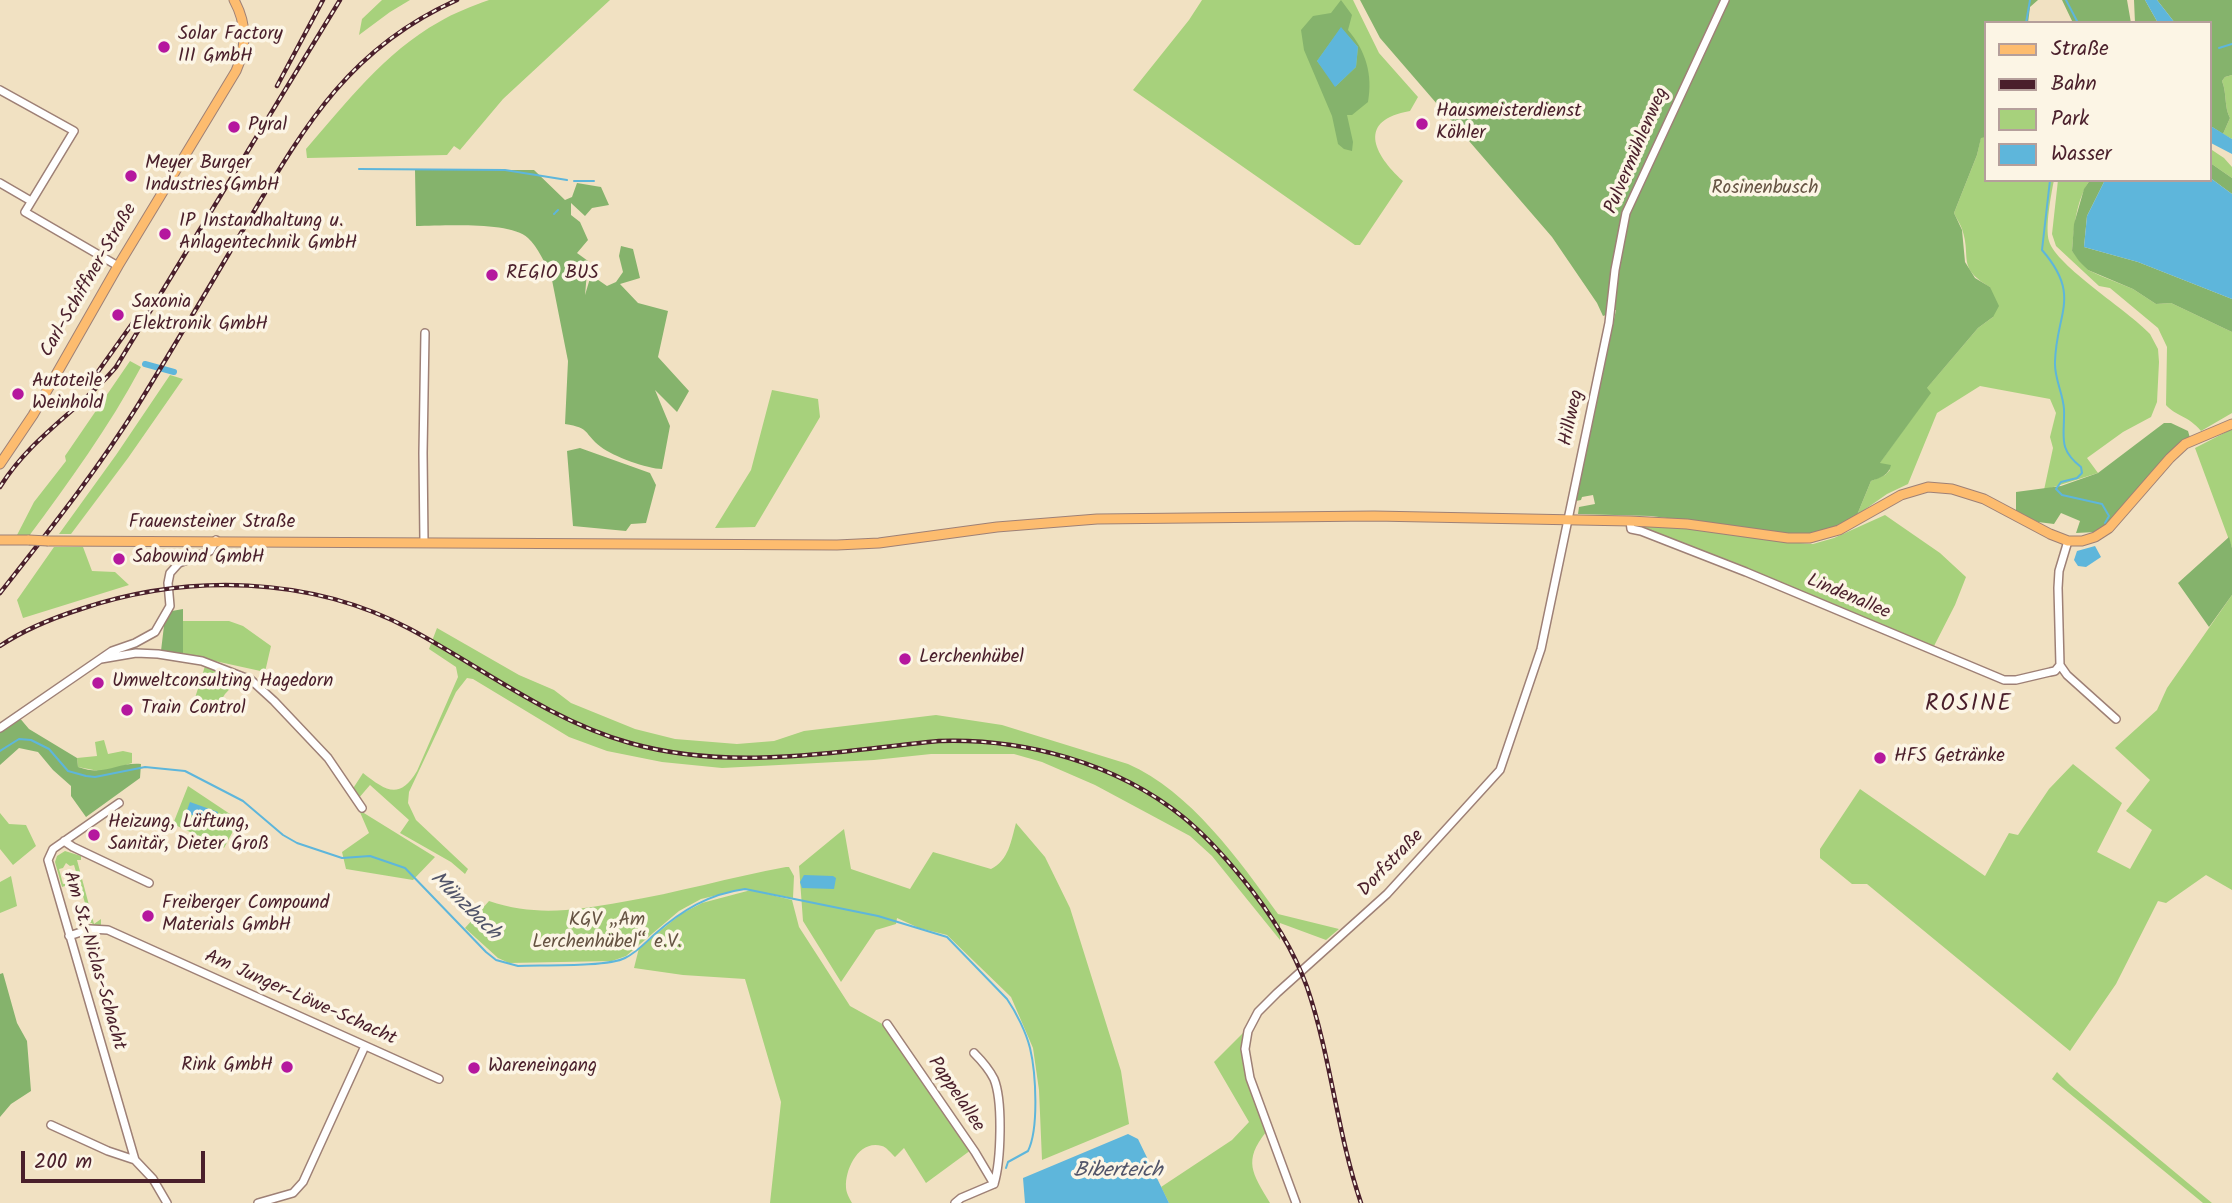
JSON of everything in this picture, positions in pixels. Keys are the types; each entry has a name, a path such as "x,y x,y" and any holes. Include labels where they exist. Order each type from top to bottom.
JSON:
{"main road":[{"name":"Carl-Schiffner-Straße","path":"0,464 33,415 118,266 236,71 244,48 244,35 242,18 234,0"},
{"path":"2068,541 2088,539 2109,528 2185,444 2232,424"},
{"name":"Frauensteiner Straße","path":"0,540 837,545 879,543 998,527 1097,519 1374,516 1630,521 1687,524 1788,538 1810,538 1839,530 1900,495 1928,487 1952,489 1984,499 2068,541"}],"street":[{"name":"Pulvermühlenweg","path":"1609,323 1626,212 1725,0"},
{"path":"0,90 74,131 25,212 118,266"},
{"path":"0,183 31,201"},
{"name":"Hillweg","path":"1568,519 1609,323"},
{"path":"425,333 425,542"},
{"name":"Dorfstraße","path":"1296,1203 1250,1078 1245,1049 1248,1031 1258,1012 1387,894 1500,770 1541,649 1568,519"},
{"name":"Lindenallee","path":"1630,521 1631,529 1746,572 2001,679 2016,680 2055,671 2060,665"},
{"path":"0,728 112,651 155,632 170,606 170,573 179,563 210,551 216,540"},
{"path":"2068,541 2059,571 2060,665 2067,675 2116,719"},
{"path":"101,659 136,653 158,654 216,665 251,680 328,758 362,808"},
{"name":"Am St.-Niclas-Schacht","path":"120,803 52,849 48,860 135,1160 153,1179 167,1203"},
{"path":"64,841 149,883"},
{"name":"Am Junger-Löwe-Schacht","path":"69,936 90,929 108,930 439,1079"},
{"name":"Pappelallee","path":"887,1024 994,1184"},
{"path":"258,1203 293,1193 303,1182 365,1046"},
{"name":"Pappelallee","path":"974,1053 985,1065 997,1088 999,1149 994,1184"},
{"path":"51,1125 135,1160"},
{"path":"955,1203 994,1184"}],"green space":[{"path":"382,0 410,0 359,35 362,19"},
{"path":"489,0 610,0 503,99 460,150 454,146 447,155 307,158 306,149 367,79 401,48 445,19"},
{"path":"1202,0 1353,0 1379,53 1418,97 1410,111 1393,115 1382,122 1377,130 1375,139 1378,149 1403,181 1360,245 1355,245 1133,90"},
{"path":"1341,0 1352,15 1348,30 1364,55 1369,73 1368,102 1352,115 1347,115 1353,142 1352,151 1338,144 1332,116 1304,50 1301,30 1313,16 1331,13","holes":["1341,28 1358,47 1356,67 1336,86 1317,61"]},
{"name":"Rosinenbusch","path":"1360,0 2038,0 2030,7 2028,21 1983,21 1983,138 1954,213 1962,230 1965,262 1975,278 1990,287 1999,306 1993,317 1978,328 1927,388 1931,393 1880,463 1891,465 1890,468 1884,476 1871,481 1857,515 1848,523 1821,533 1794,534 1651,516 1578,514 1579,507 1595,504 1593,495 1576,501 1616,310 1608,310 1603,316 1552,237 1380,38"},
{"path":"2062,0 2127,0 2131,21 2072,21"},
{"path":"2134,0 2145,0 2157,21 2135,21"},
{"path":"2157,0 2232,0 2232,75 2222,81 2230,118 2223,134 2211,126 2211,21 2173,21"},
{"path":"2232,75 2232,139 2223,134 2230,118 2222,81"},
{"path":"1983,137 1983,182 2054,182 2048,220 2049,241 2054,251 2078,275 2150,334 2158,349 2157,402 2151,417 2123,432 2087,458 2098,473 2044,490 2053,448 2050,437 2056,413 2050,399 1980,386 1937,413 1908,484 1887,494 1857,515 1871,481 1890,470 1879,464 1930,393 1926,389 1978,328 1993,317 1990,287 1979,280 1969,268 1965,239 1954,213"},
{"path":"2211,149 2232,167 2232,178 2211,163"},
{"path":"2211,163 2232,178 2232,194 2211,178"},
{"path":"415,170 534,170 565,200 572,197 577,183 601,187 609,205 592,208 585,216 571,203 571,215 580,222 588,240 577,253 588,261 585,295 591,275 607,286 616,282 623,272 619,256 621,246 633,249 640,278 620,284 638,303 668,311 658,357 689,391 677,412 655,390 670,426 662,469 613,454 601,447 583,429 565,424 568,361 551,275 538,251 528,238 507,229 416,226"},
{"path":"2058,182 2089,182 2079,205 2072,251 2088,270 2133,289 2156,304 2171,303 2232,332 2232,413 2201,431 2166,405 2167,347 2158,328 2110,288 2099,286 2056,246 2052,234"},
{"path":"2089,182 2104,182 2087,216 2084,247 2138,262 2232,299 2232,332 2171,303 2156,304 2133,289 2088,270 2072,251 2074,224"},
{"path":"130,361 141,367 102,433 29,536 16,537 34,502 66,461 65,456"},
{"path":"170,375 183,379 71,534 59,534 116,455"},
{"path":"772,390 818,399 820,417 755,527 715,528 751,470"},
{"path":"2164,423 2171,423 2188,431 2190,438 2105,526 2095,532 2076,533 2080,521 2061,513 2054,524 2038,522 2016,511 2016,492 2061,486 2098,473"},
{"path":"2232,429 2232,548 2195,448"},
{"path":"580,448 650,473 656,485 646,523 631,524 626,531 573,526 567,451"},
{"path":"1885,515 1940,553 1966,577 1934,646 1634,525 1694,527 1813,544 1834,538"},
{"path":"2229,537 2232,548 2232,595 2209,627 2178,583"},
{"path":"54,547 83,547 92,571 115,572 129,585 23,618 17,600"},
{"path":"2232,595 2232,890 2206,875 2166,903 2158,901 2116,984 2070,1051 1867,884 1852,884 1820,858 1820,849 1860,789 1985,876 2009,833 2018,835 2049,789 2073,764 2122,803 2097,852 2130,869 2152,830 2126,811 2150,780 2115,748 2157,710 2167,688"},
{"path":"183,609 183,654 161,651 165,617 172,611"},
{"path":"183,621 229,621 243,626 271,646 265,672 183,654"},
{"path":"437,628 519,675 554,690 571,703 635,729 675,739 737,744 774,741 804,731 936,715 1002,725 1128,764 1172,791 1212,829 1278,914 1339,929 1326,940 1280,923 1280,940 1212,856 1190,836 1095,785 1042,762 1014,754 931,754 874,760 722,768 662,762 607,751 569,737 473,679 467,678 456,692 409,792 408,803 416,820 468,869 465,874 451,862 400,833 409,820 370,785 358,799 352,790 363,773 392,790 404,786 417,771 458,677 456,667 429,649"},
{"path":"205,666 240,678 215,710 195,698"},
{"path":"18,716 29,729 77,758 78,767 104,770 141,764 140,778 86,817 71,796 71,786 38,752 19,748 0,765 0,728"},
{"path":"104,740 108,754 123,751 132,753 132,763 104,772 78,767 77,758 97,756 95,742"},
{"path":"188,786 239,820 224,848 173,824"},
{"path":"359,810 435,857 413,880 346,869 342,852 369,833"},
{"path":"0,813 9,824 26,825 36,846 13,865 0,849"},
{"path":"1016,823 1045,857 1070,908 1121,1071 1129,1124 1042,1160 1039,1090 1033,1048 1011,997 947,935 919,928 897,918 896,924 876,930 841,982 803,921 799,866 844,829 851,869 910,889 933,852 991,869 1006,855"},
{"path":"65,851 81,856 81,860 77,860 94,924 101,919 101,926 85,923 85,919 89,917 74,865 66,863 59,869 63,884 68,883 62,887 55,862 57,856"},
{"name":"KGV „Am Lerchenhübel“ e.V.","path":"789,867 794,876 793,898 743,889 701,899 679,911 626,956 612,961 509,963 498,958 465,928 489,901 523,909 556,911 643,898"},
{"path":"11,876 17,906 0,913 0,882"},
{"path":"751,890 792,900 799,927 850,1006 886,1026 971,1150 926,1183 904,1148 895,1157 884,1147 874,1145 860,1151 851,1164 846,1189 852,1203 770,1203 781,1102 745,979 683,975 634,968 639,948 681,914 702,903"},
{"path":"3,973 17,1023 27,1041 31,1091 11,1104 0,1117 0,974"},
{"path":"1244,1032 1249,1038 1249,1063 1266,1132 1254,1151 1253,1167 1270,1203 1169,1203 1161,1187 1232,1140 1249,1122 1214,1062"},
{"path":"2057,1072 2212,1203 2203,1203 2052,1079"}],"water":[{"path":"2145,0 2157,0 2173,21 2157,21"},
{"path":"1341,27 1358,47 1356,67 1335,87 1317,61"},
{"path":"2211,126 2232,139 2232,154 2211,143"},
{"path":"2211,178 2232,194 2232,299 2138,262 2084,247 2087,216 2104,182 2211,182"},
{"path":"2095,546 2101,557 2086,567 2078,566 2074,560 2077,551"},
{"path":"190,802 218,812 214,822 186,813"},
{"path":"804,875 833,876 836,878 834,889 802,888 800,882"},
{"name":"Biberteich","path":"1128,1134 1138,1139 1169,1203 1025,1203 1023,1178"}],"waterway":[{"path":"2026,21 2030,0"},
{"path":"2066,0 2077,21"},
{"path":"2219,48 2232,44"},
{"path":"359,169 505,170 567,180"},
{"path":"574,181 594,181"},
{"path":"2050,182 2042,250 2054,266 2064,293 2055,368 2064,409 2065,448 2081,467 2082,473 2077,478 2061,482 2056,489 2062,495 2102,504 2109,516 2105,523"},
{"path":"145,364 174,372"},
{"name":"Münzbach","path":"0,751 19,739 31,740 49,749 68,771 95,777 145,767 185,771 243,801 283,835 297,843 342,858 370,856 405,868 486,952 496,960 518,966 590,964 625,958 686,911 708,899 745,889 878,916 947,937 1007,999 1030,1048 1034,1072 1034,1129 1028,1151 1008,1162 1006,1168"}],"railway":[{"path":"277,86 323,0"},
{"path":"0,487 26,453 116,367 340,0"},
{"path":"0,593 72,501 122,430 310,123 358,66 419,19 457,0"},
{"path":"92,380 137,317"},
{"path":"0,646 19,634 81,609 163,589 248,586 290,590 331,598 372,611 410,629 572,721 630,743 669,752 746,758 784,757 939,741 971,741 1036,749 1099,768 1157,798 1191,824 1235,870 1279,930 1307,987 1361,1203"}],"place":[{"name":"Solar Factory III GmbH","path":"164,47"},
{"name":"Hausmeisterdienst Köhler","path":"1422,124"},
{"name":"Pyral","path":"234,127"},
{"name":"Meyer Burger Industries GmbH","path":"131,176"},
{"name":"IP Instandhaltung u. Anlagentechnik GmbH","path":"165,234"},
{"name":"REGIO BUS","path":"492,275"},
{"name":"Saxonia Elektronik GmbH","path":"118,315"},
{"name":"Autoteile Weinhold","path":"18,394"},
{"name":"Sabowind GmbH","path":"119,559"},
{"name":"Lerchenhübel","path":"905,659"},
{"name":"Umweltconsulting Hagedorn","path":"98,683"},
{"name":"Train Control","path":"127,710"},
{"name":"HFS Getränke","path":"1880,758"},
{"name":"Heizung, Lüftung, Sanitär, Dieter Groß","path":"94,835"},
{"name":"Freiberger Compound Materials GmbH","path":"148,916"},
{"name":"Rink GmbH","path":"287,1067"},
{"name":"Wareneingang","path":"474,1068"}],"district":[{"name":"ROSINE","path":"1969,706"}]}
